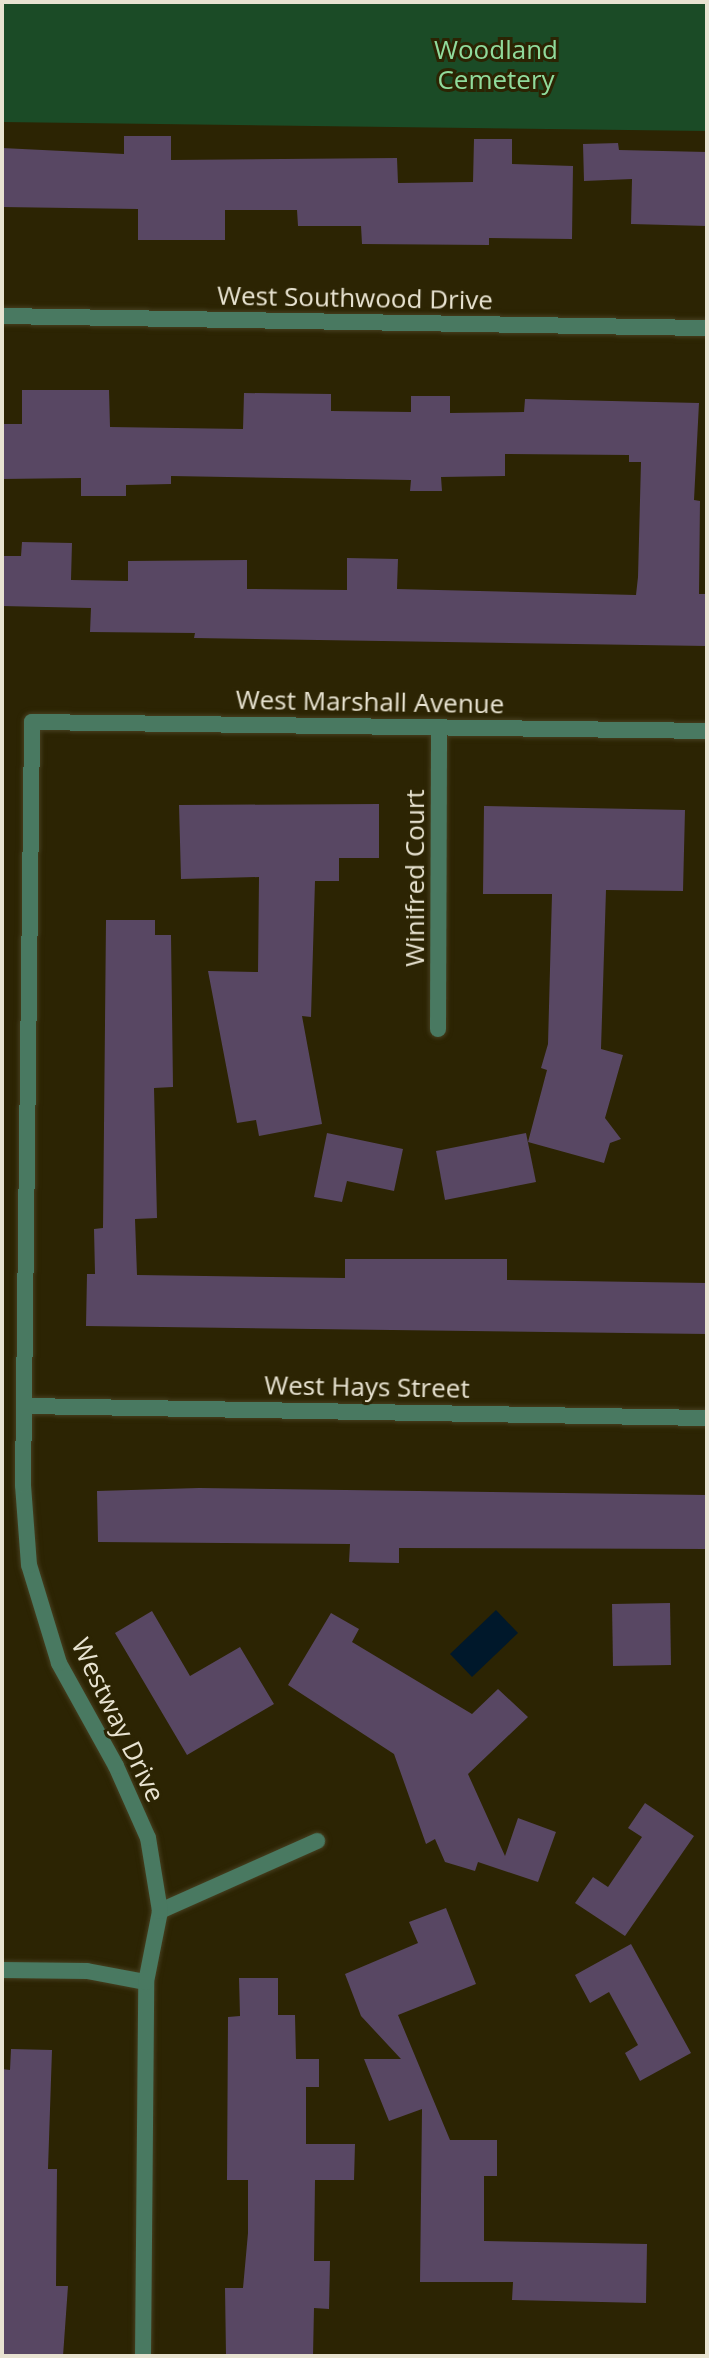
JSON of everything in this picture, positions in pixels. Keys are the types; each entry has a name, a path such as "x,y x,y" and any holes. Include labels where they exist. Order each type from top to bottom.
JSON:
{"street":[{"name":"West Southwood Drive","path":"2,316 707,328"},
{"name":"West Marshall Avenue","path":"32,722 707,731"},
{"name":"Westway Drive","path":"32,722 23,1485 29,1565 59,1663 116,1766 148,1838 160,1911 146,1982 143,2356"},
{"name":"Winifred Court","path":"438,1029 439,727"},
{"name":"West Hays Street","path":"26,1406 707,1418"},
{"path":"160,1911 317,1841"},
{"path":"2,1970 87,1971 146,1982"}],"green space":[{"name":"Woodland Cemetery","path":"2,2 707,2 707,131 2,122"}],"water":[{"path":"496,1610 518,1633 472,1677 450,1654"}],"building":[{"path":"124,136 171,136 171,160 397,158 398,183 473,182 474,139 512,139 512,164 573,166 572,239 489,238 489,245 362,244 361,226 298,226 297,210 225,210 225,240 138,240 138,209 2,207 2,148 124,154"},
{"path":"618,143 619,150 707,152 707,226 631,224 632,179 584,181 583,144"},
{"path":"22,390 109,390 110,427 243,429 244,393 331,394 331,411 411,412 411,396 450,396 450,413 524,412 525,399 699,403 694,500 700,501 699,594 707,594 707,646 194,638 195,633 90,632 91,608 2,606 2,556 21,556 22,542 72,543 71,580 128,581 128,561 247,560 247,589 347,590 347,558 398,559 397,589 636,595 638,577 641,462 629,462 629,455 505,454 505,476 441,477 442,491 410,491 411,480 171,476 171,484 126,485 126,496 81,496 81,478 2,479 2,424 22,424"},
{"path":"379,804 379,858 339,858 339,881 315,881 311,1017 302,1016 322,1124 259,1136 256,1120 237,1123 208,971 258,972 259,877 181,879 179,805"},
{"path":"484,806 685,810 683,891 606,890 601,1049 623,1055 605,1118 621,1139 610,1143 604,1163 528,1142 547,1070 541,1068 548,1044 552,894 483,894"},
{"path":"106,920 155,920 155,935 171,935 173,1087 154,1088 157,1218 135,1219 137,1275 345,1278 345,1259 507,1259 507,1280 707,1283 707,1334 86,1326 87,1274 95,1274 94,1229 103,1228"},
{"path":"327,1133 403,1149 394,1191 347,1181 342,1202 314,1197"},
{"path":"526,1133 536,1182 445,1200 436,1151"},
{"path":"199,1488 707,1495 707,1549 399,1548 399,1563 349,1562 350,1544 98,1542 97,1491"},
{"path":"670,1603 671,1665 613,1666 612,1604"},
{"path":"152,1611 190,1676 240,1647 274,1704 187,1755 115,1633"},
{"path":"331,1613 359,1629 352,1642 472,1714 498,1689 528,1717 468,1774 505,1856 518,1818 556,1832 538,1882 478,1862 475,1871 445,1862 435,1839 426,1844 394,1754 288,1685"},
{"path":"645,1803 694,1836 625,1936 575,1903 593,1877 608,1887 642,1837 628,1828"},
{"path":"446,1908 476,1984 398,2015 450,2140 497,2140 497,2176 484,2176 484,2241 647,2244 646,2303 512,2300 513,2282 420,2282 422,2109 389,2121 364,2059 401,2059 361,2016 345,1974 418,1943 409,1922"},
{"path":"631,1944 691,2053 640,2081 625,2053 638,2045 609,1992 590,2003 575,1975"},
{"path":"239,1978 278,1978 278,2015 295,2015 296,2059 319,2059 319,2087 306,2087 306,2144 355,2144 354,2180 315,2180 314,2261 330,2261 329,2309 314,2308 313,2356 226,2356 225,2288 243,2288 248,2233 248,2180 227,2180 228,2017 240,2016"},
{"path":"11,2049 52,2050 48,2169 57,2169 56,2286 68,2286 63,2356 2,2356 2,2069 10,2070"}]}
